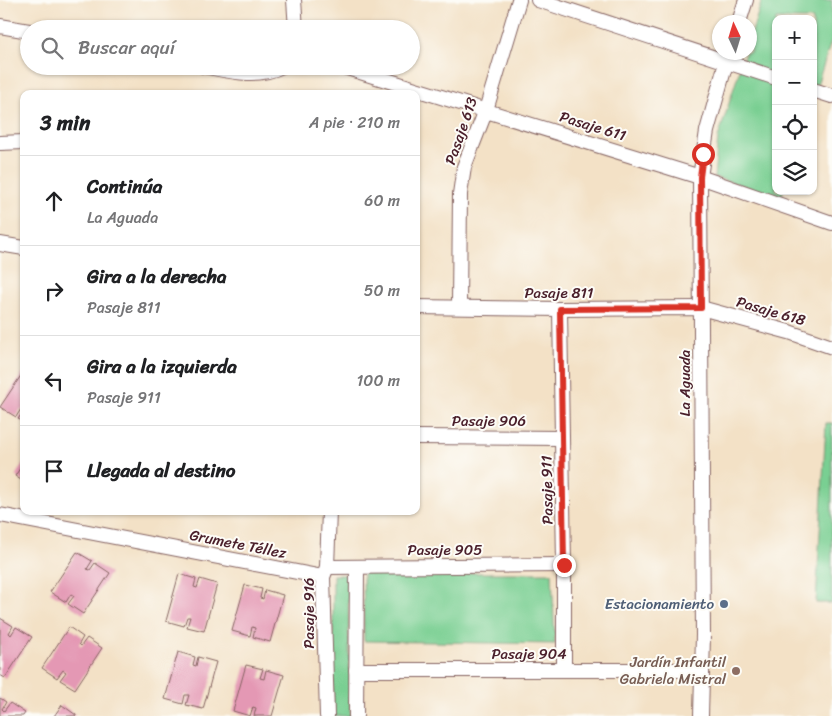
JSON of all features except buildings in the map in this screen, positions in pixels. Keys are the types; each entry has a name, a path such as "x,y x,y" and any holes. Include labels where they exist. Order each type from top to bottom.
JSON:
{"street":[{"path":"294,0 295,20"},
{"name":"Pasaje 613","path":"459,307 460,194 464,167 486,110 519,0"},
{"path":"538,0 712,53"},
{"path":"741,15 746,0"},
{"path":"0,26 20,29"},
{"name":"La Aguada","path":"701,716 703,625 700,177 707,132 727,60"},
{"path":"733,60 772,76"},
{"name":"Pasaje 611","path":"371,75 700,177 832,223"},
{"path":"817,91 832,96"},
{"path":"0,143 20,142"},
{"path":"0,244 20,247"},
{"name":"Pasaje 811","path":"420,307 560,309 701,308"},
{"name":"Pasaje 618","path":"701,308 789,332 832,347"},
{"name":"Pasaje 911","path":"560,309 564,670"},
{"name":"Pasaje 906","path":"420,437 562,438"},
{"name":"Grumete Téllez","path":"0,515 325,572"},
{"name":"Pasaje 916","path":"327,716 325,572 329,515"},
{"name":"Pasaje 905","path":"325,572 356,566 564,565"},
{"path":"356,566 356,716"},
{"name":"Pasaje 904","path":"356,670 702,670"}],"green space":[{"path":"762,0 832,0 832,39 817,85 817,15 772,15 772,194 714,177 718,138 743,60 757,60 757,16"},
{"path":"826,423 832,423 832,603 816,603"},
{"path":"363,573 552,573 555,644 364,641"},
{"path":"333,575 348,575 350,716 333,716"}],"place":[{"name":"Estacionamiento","path":"724,604"},
{"name":"Jardín Infantil Gabriela Mistral","path":"736,671"}],"route":[{"path":"564,565 560,309 701,308 700,177 703,154"}]}
